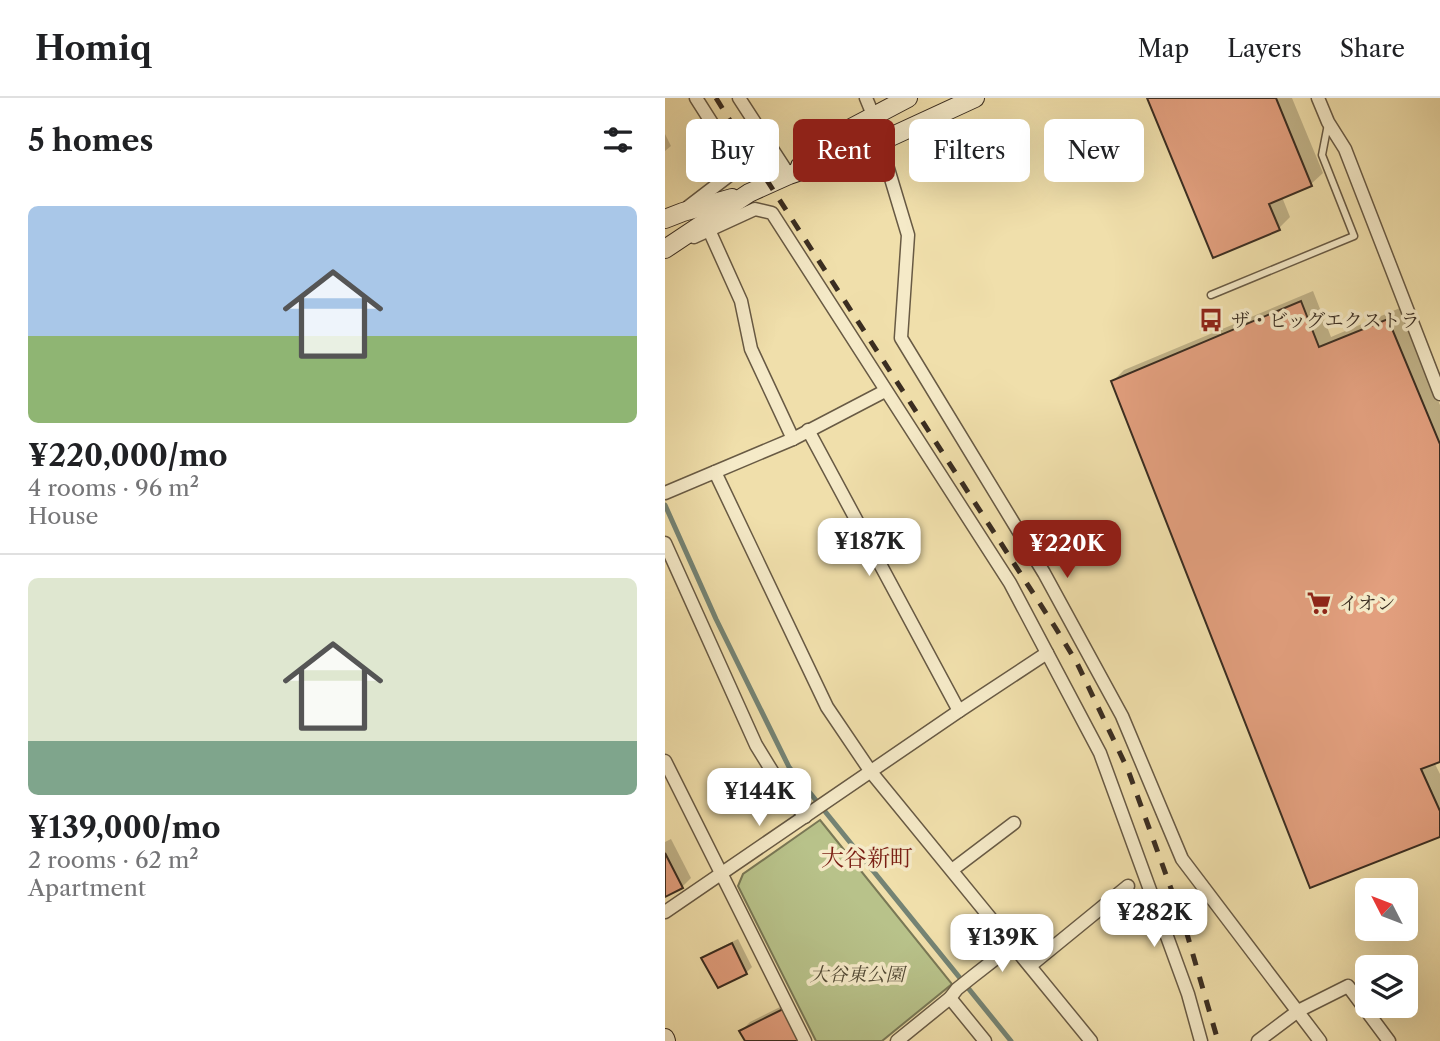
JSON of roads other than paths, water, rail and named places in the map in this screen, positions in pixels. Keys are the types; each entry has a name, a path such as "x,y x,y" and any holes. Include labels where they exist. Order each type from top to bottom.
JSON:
{"street":[{"path":"683,212 731,174 736,161 696,98"},
{"path":"739,98 789,175"},
{"path":"789,175 851,128 869,107 908,98"},
{"path":"895,135 975,98"},
{"path":"1318,98 1328,122 1345,149 1440,394"},
{"path":"665,249 749,194 793,174"},
{"path":"892,182 908,234 901,338 1044,573 1122,716 1182,859 1320,1041"},
{"path":"665,219 749,194"},
{"path":"665,249 755,209 772,213 1010,583 1100,753 1188,994 1201,1041"},
{"path":"709,230 741,301 751,349 793,439"},
{"path":"668,491 793,439 885,391"},
{"path":"808,430 960,711"},
{"path":"716,472 827,707 871,772 1091,1041"},
{"path":"665,543 756,745 775,776 810,814"},
{"path":"665,912 1047,653"},
{"path":"665,761 805,1041"},
{"path":"952,870 1014,822"},
{"path":"1031,965 1128,886"},
{"path":"897,1041 1013,944"},
{"path":"1258,1041 1298,1011 1348,986 1389,1041"},
{"path":"954,994 985,1041"}],"lane":[{"path":"1211,295 1354,236 1322,155 1328,122"}],"waterway":[{"path":"665,505 716,619 789,767 1011,1041"}],"railway":[{"path":"716,98 1077,663 1128,770 1185,927 1218,1041"}],"place":[{"name":"ザ・ビッグエクストラ","path":"1211,320"},
{"name":"イオン","path":"1319,603"}],"district":[{"name":"大谷新町","path":"867,858"}],"park label":[{"name":"大谷東公園","path":"857,974"}]}
